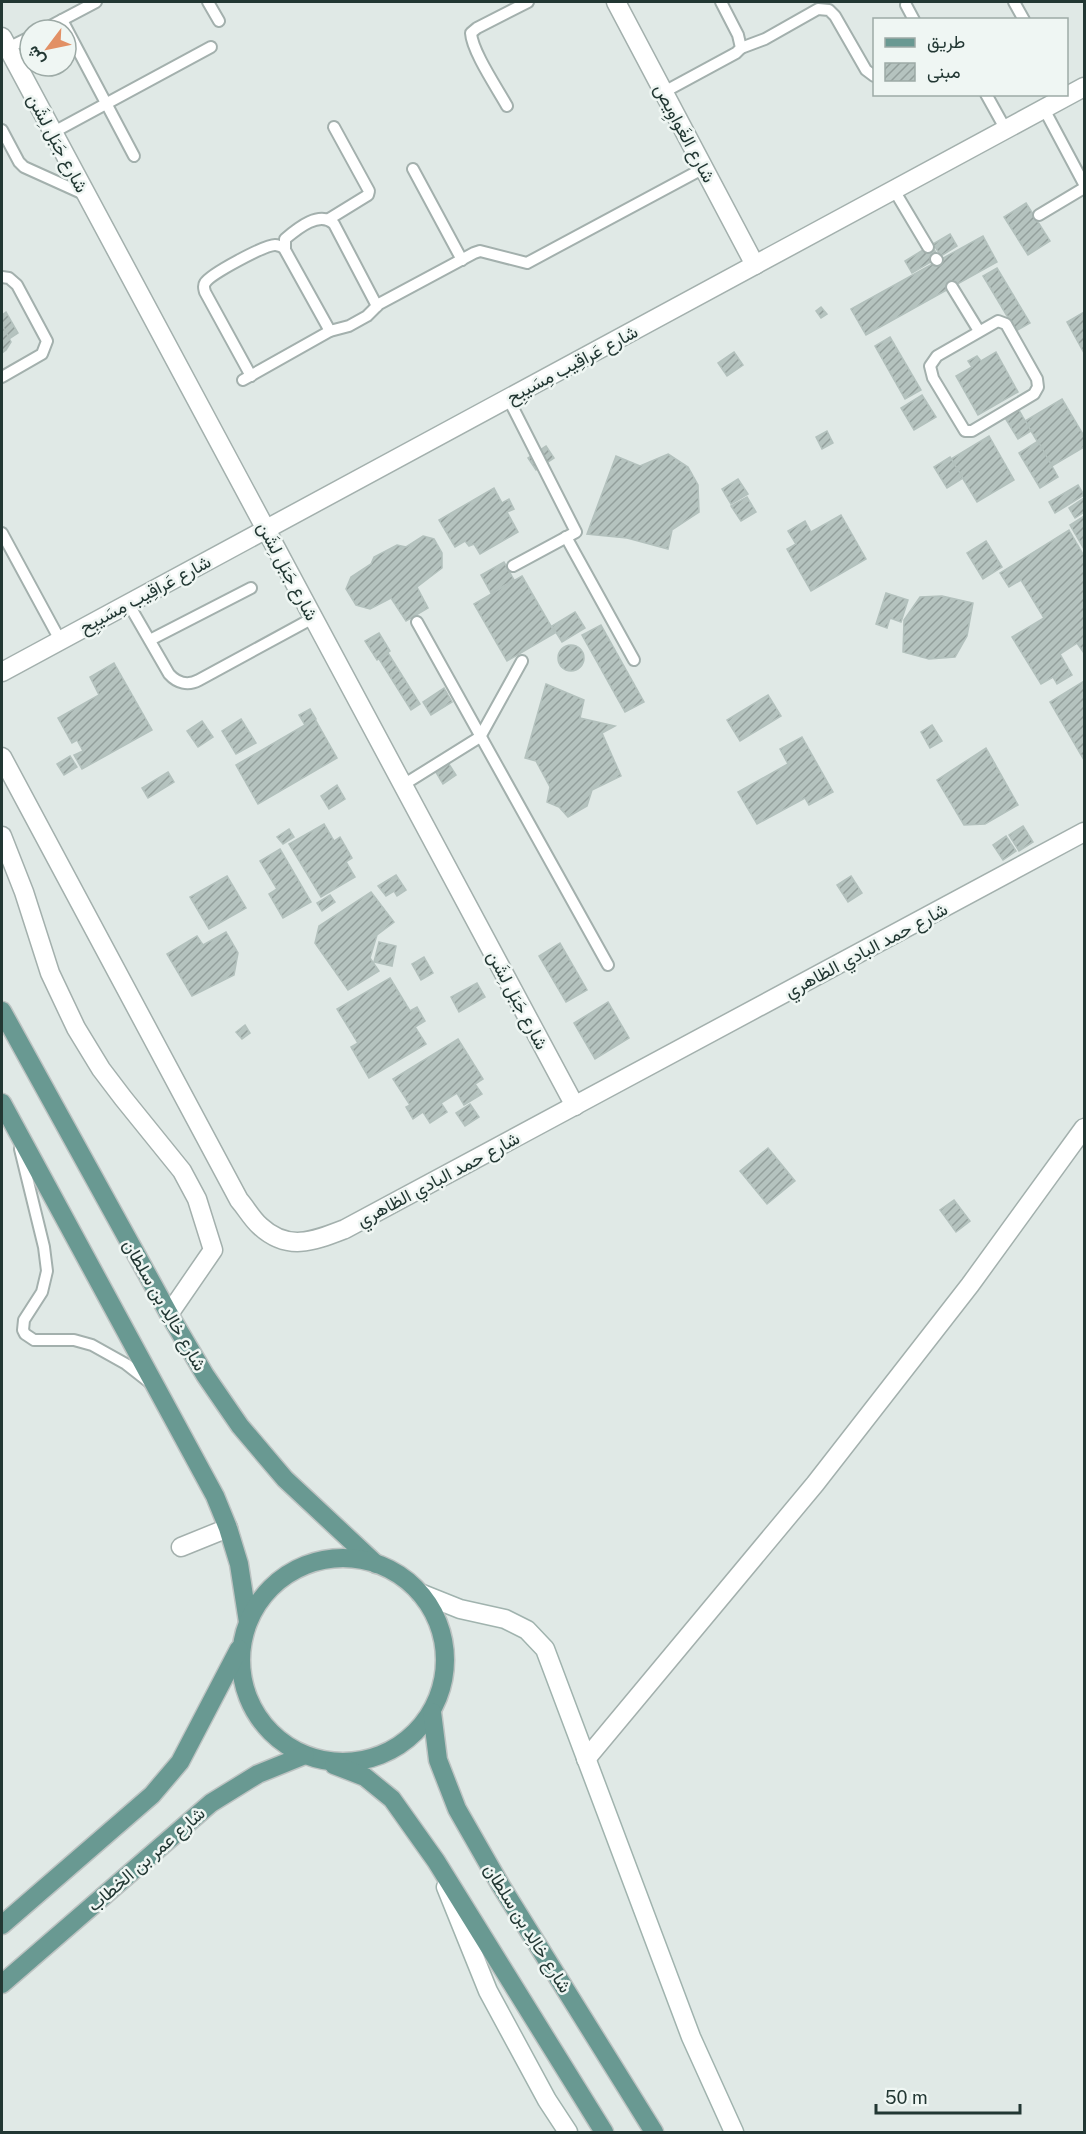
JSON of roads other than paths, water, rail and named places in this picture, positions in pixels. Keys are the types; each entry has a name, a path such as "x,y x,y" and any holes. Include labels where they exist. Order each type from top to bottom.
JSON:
{"main road":[{"name":"شارع خالِد بن سلطان","path":"2,1011 205,1376 240,1426 285,1479 376,1564"},
{"path":"2,1103 215,1496 239,1564 248,1622"},
{"path":"324,1761 349,1762 374,1758 397,1748 416,1732 432,1712 441,1688 443,1638 434,1614 420,1593 400,1575 376,1564 346,1558 315,1562 287,1575 264,1595 248,1622 243,1642 242,1670 248,1697 261,1721 281,1741 305,1755 364,1777 392,1799 436,1861 604,2133"},
{"path":"2,1924 159,1787 180,1762 243,1642"},
{"name":"شارع خالِد بن سلطان","path":"432,1712 438,1760 462,1819 654,2133"},
{"name":"شارع عمر بن الخطاب","path":"2,1984 211,1803 258,1774 305,1755"}],"street":[{"name":"شارع الغَواوِيص","path":"616,2 755,265"},
{"name":"شارع جَبَل لِشَن","path":"5,42 575,1106"},
{"name":"شارع عَراقِيب مِسَيبِح","path":"1068,95 1084,87"},
{"name":"شارع عَراقِيب مِسَيبِح","path":"2,672 1065,96"},
{"name":"شارع حمد البادي الظاهري","path":"2,757 239,1200 260,1226 278,1238 297,1244 320,1239 345,1229 1084,832"},
{"path":"2,836 24,892 50,973 76,1028 112,1084 182,1171 197,1199 213,1250 169,1314"},
{"path":"586,1759 815,1484 970,1285 1084,1128"},
{"path":"181,1547 228,1528"},
{"path":"420,1593 460,1609 505,1619 527,1630 545,1649 691,2037 734,2133"},
{"path":"436,1861 488,1991 547,2100 568,2133"}],"lane":[{"path":"66,18 96,2"},
{"path":"208,2 219,21"},
{"path":"507,106 471,40 471,33 528,2"},
{"path":"721,2 738,34 741,48"},
{"path":"1014,2 1023,18"},
{"path":"906,5 913,18"},
{"path":"664,92 736,53 741,48 765,39 819,9 829,10 835,16 866,70 873,75"},
{"path":"52,133 211,47"},
{"path":"78,50 134,156"},
{"path":"987,96 1006,130"},
{"path":"1039,215 1084,186 1044,109"},
{"path":"329,219 368,195 369,191 334,127"},
{"path":"2,130 24,167 86,195"},
{"path":"284,248 276,245 260,250 215,274 204,286 247,378 330,331 349,326 367,316 377,306 480,251 527,263 704,168"},
{"path":"413,169 462,260"},
{"path":"894,190 928,247"},
{"path":"330,331 284,248 285,239 314,220 322,217 334,224 377,306"},
{"path":"2,277 9,278 17,285 47,341 42,354 2,377"},
{"path":"952,287 978,331"},
{"path":"998,321 1006,324 1039,383 1034,394 968,431 963,428 933,378 930,366 936,356 978,331 998,321"},
{"path":"508,398 576,532 513,566"},
{"name":"شارع عَراقِيب مِسَيبِح","path":"2,533 60,640"},
{"path":"566,537 634,660"},
{"path":"150,640 251,588"},
{"path":"128,603 172,678 183,683 194,682 313,618"},
{"path":"417,622 608,965"},
{"path":"403,786 480,737 522,661"},
{"path":"15,1128 44,1247 46,1271 39,1301 24,1320 23,1330 29,1338 34,1340 74,1340 92,1345 126,1364 157,1389"}]}
